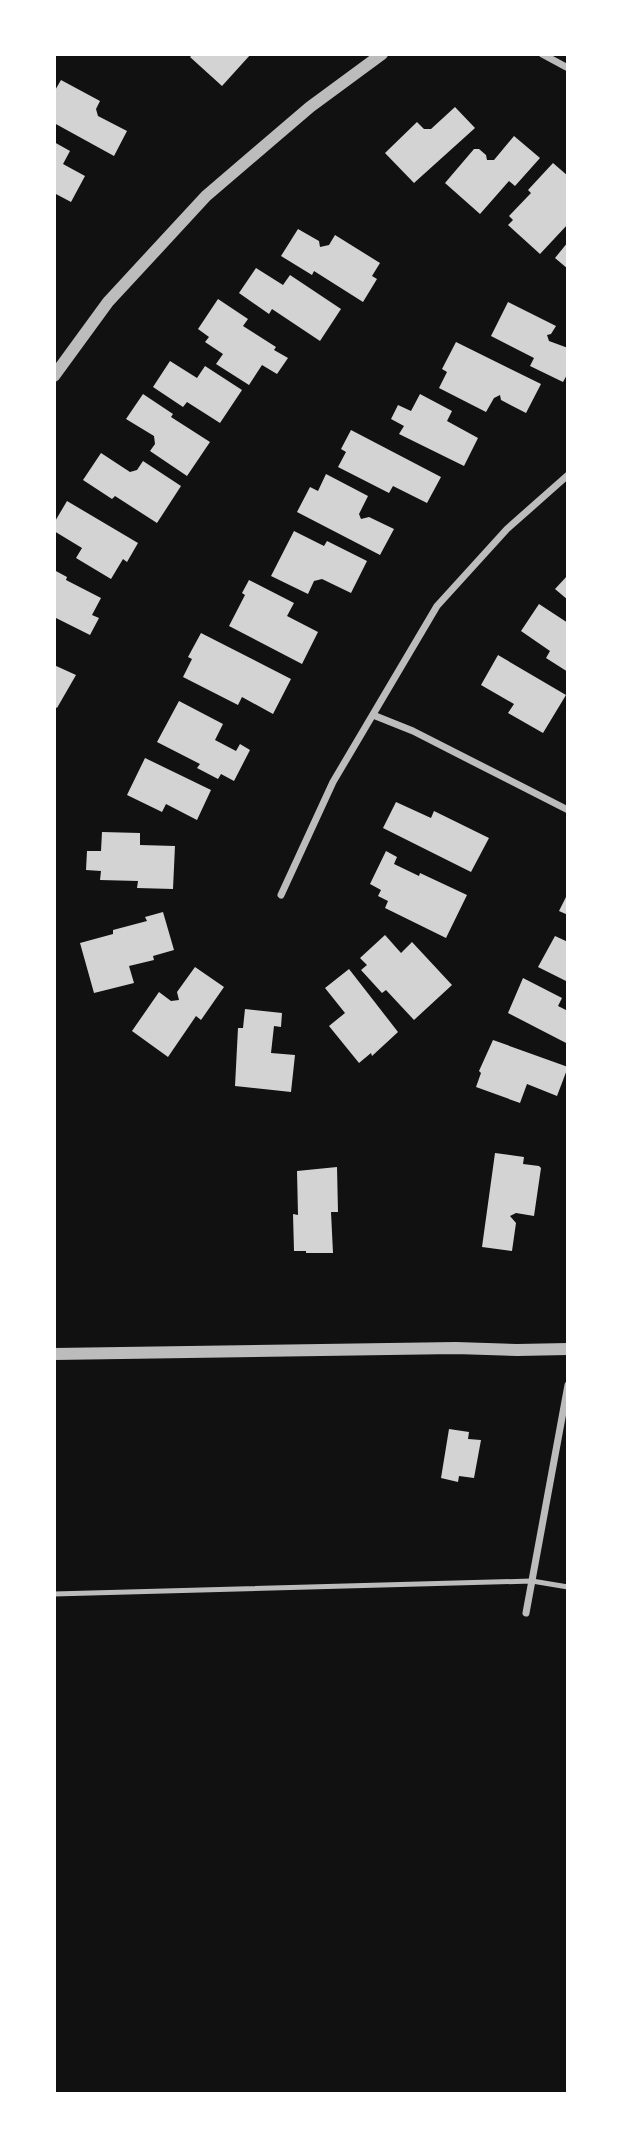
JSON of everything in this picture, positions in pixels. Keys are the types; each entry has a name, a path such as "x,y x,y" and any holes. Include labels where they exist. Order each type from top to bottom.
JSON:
{"street":[{"path":"54,376 108,302 206,196 310,107 382,54"},
{"path":"542,54 568,68"},
{"path":"281,895 333,782 437,606 507,529 568,475"},
{"path":"373,715 413,731 568,810"},
{"path":"54,1354 568,1349"},
{"path":"526,1613 568,1385"}],"lane":[{"path":"54,1594 532,1581 568,1587"}],"building":[{"path":"193,54 251,54 222,86 190,57"},
{"path":"61,80 100,101 96,109 98,116 127,131 114,156 54,123 54,92"},
{"path":"455,107 475,128 414,183 385,153 417,122 424,129 431,129"},
{"path":"514,136 540,158 515,186 509,181 480,214 445,183 474,149 479,149 486,155 487,160 494,160"},
{"path":"54,142 70,151 63,164 85,176 71,202 54,193"},
{"path":"553,163 568,176 568,224 540,254 508,225 513,220 509,216 531,193 528,190"},
{"path":"298,229 319,241 320,247 329,245 335,235 380,263 372,276 377,279 363,302 314,271 312,275 281,256"},
{"path":"568,242 568,269 555,258"},
{"path":"256,268 283,285 290,275 341,309 320,341 272,309 269,314 239,293"},
{"path":"218,299 248,319 243,326 288,358 277,374 262,365 249,385 216,364 223,354 205,342 209,337 198,329"},
{"path":"508,302 556,326 551,334 547,335 549,341 568,348 568,373 563,382 530,366 534,358 491,336"},
{"path":"456,342 541,384 526,413 501,400 500,395 494,398 486,412 439,388 447,372 442,369"},
{"path":"170,361 197,378 205,366 242,390 220,423 187,402 183,407 153,387"},
{"path":"143,394 173,414 171,417 210,442 187,476 150,451 155,444 154,436 126,419"},
{"path":"420,394 452,411 447,421 478,438 464,466 399,434 404,426 391,419 398,405 411,411"},
{"path":"351,430 441,477 427,503 393,486 389,493 338,467 346,452 341,449"},
{"path":"101,453 130,472 137,470 143,461 181,486 157,523 115,496 112,499 83,480"},
{"path":"326,474 368,496 359,514 361,519 369,517 394,529 380,555 297,512 310,487 318,491"},
{"path":"67,501 138,543 127,562 123,559 111,579 76,558 82,548 54,531 54,523"},
{"path":"294,531 324,546 327,541 367,561 351,593 322,579 314,581 308,594 271,576"},
{"path":"54,570 67,577 66,580 101,598 92,615 99,618 90,635 54,617"},
{"path":"568,575 568,600 555,589"},
{"path":"249,580 294,603 287,616 318,632 302,664 229,626 245,595 242,593"},
{"path":"539,604 568,623 568,672 546,658 550,651 521,631"},
{"path":"201,633 291,679 273,714 242,697 238,705 183,677 192,659 188,657"},
{"path":"498,655 566,695 543,733 508,713 514,704 481,685"},
{"path":"54,665 76,675 57,708 54,706"},
{"path":"179,701 223,724 215,740 236,751 240,744 250,750 234,781 221,774 218,779 197,768 200,764 157,742"},
{"path":"145,758 211,790 197,820 166,804 162,812 127,795"},
{"path":"396,802 431,818 434,811 489,838 471,872 383,828"},
{"path":"102,832 140,833 140,845 175,846 173,889 137,888 138,881 100,880 101,871 86,870 87,851 101,851"},
{"path":"386,851 397,857 394,864 467,895 446,938 385,908 388,901 378,896 381,890 370,884"},
{"path":"568,893 568,915 559,911"},
{"path":"163,912 174,950 153,956 154,960 129,966 134,983 94,993 80,943 113,934 113,930 147,921 145,917"},
{"path":"385,935 401,953 412,942 452,985 414,1020 386,990 382,993 361,970 367,965 360,958"},
{"path":"555,936 568,942 568,982 538,967"},
{"path":"195,967 224,987 201,1020 196,1016 168,1057 132,1031 159,992 171,1001 179,1000 177,992"},
{"path":"349,969 398,1032 372,1056 371,1053 359,1063 329,1026 345,1013 325,988"},
{"path":"523,978 562,998 558,1006 568,1011 568,1044 508,1013"},
{"path":"245,1009 282,1013 281,1027 274,1026 271,1053 295,1055 291,1092 235,1086 238,1028 243,1028"},
{"path":"493,1040 568,1067 557,1096 527,1084 520,1103 476,1087 481,1073 479,1071"},
{"path":"495,1153 524,1157 523,1164 541,1168 534,1216 516,1213 510,1216 516,1223 512,1251 482,1247"},
{"path":"337,1167 338,1212 331,1212 333,1253 294,1251 293,1214 298,1215 297,1171"},
{"path":"449,1429 469,1432 468,1439 481,1440 474,1478 459,1476 458,1482 441,1478"}]}
